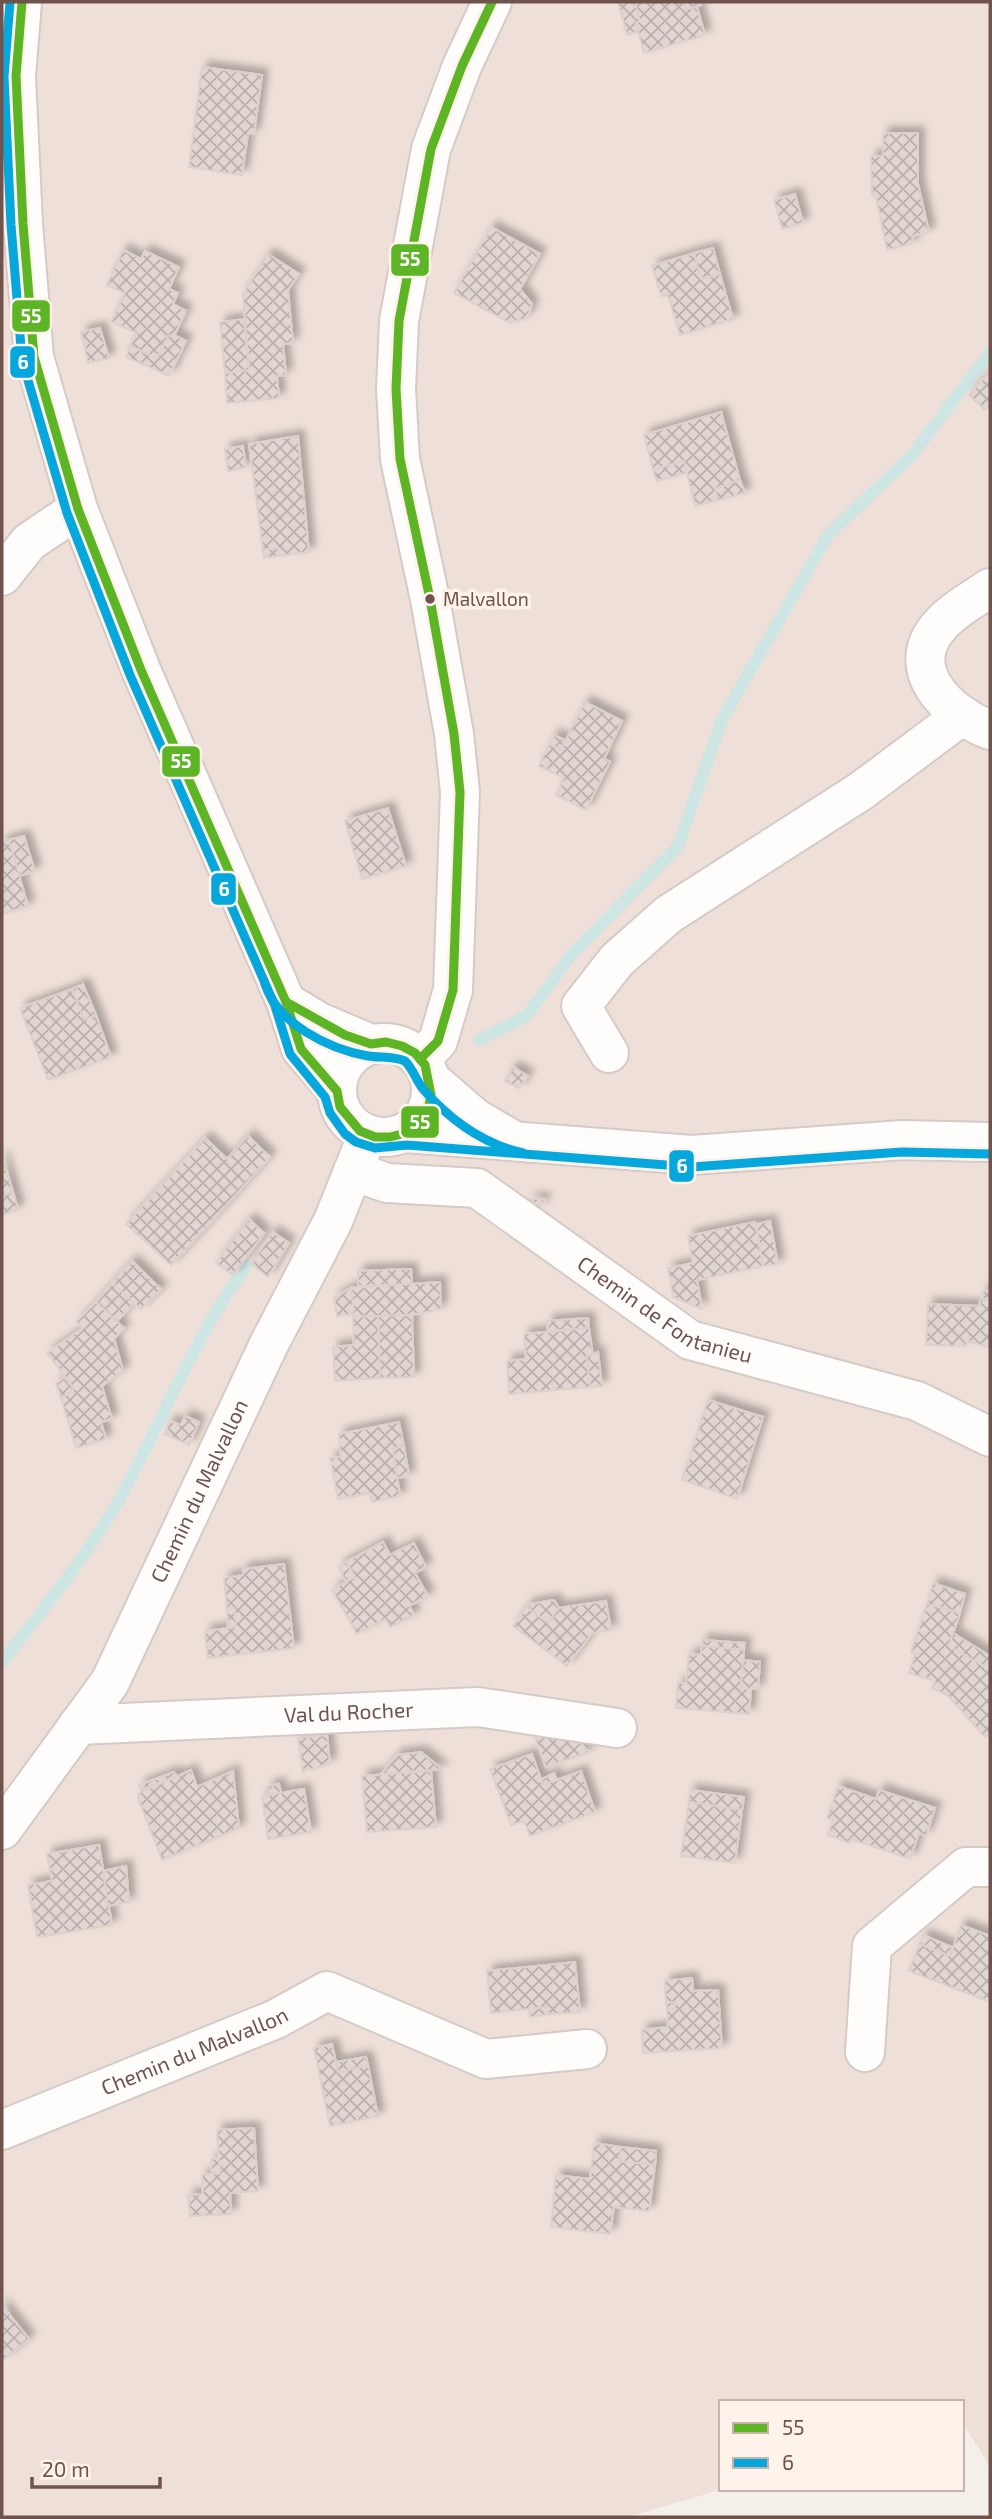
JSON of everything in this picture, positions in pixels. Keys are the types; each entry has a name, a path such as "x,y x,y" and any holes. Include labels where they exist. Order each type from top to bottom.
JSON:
{"street":[{"path":"22,2 16,76 23,225 34,357 78,509 141,670 286,1002 301,1049 337,1091"},
{"path":"406,1133 419,1123 428,1111 425,1069 438,1041 453,990 460,792 454,734 430,599 400,459 396,389 399,321 431,149 462,66 492,2"},
{"path":"2,576 29,542 78,509"},
{"path":"609,1053 581,1006 617,960 670,914 861,791 975,723 947,705 930,683 926,664 931,640 942,622 990,588"},
{"path":"286,1002 319,1022 371,1044"},
{"path":"511,1139 475,1118 402,1046 386,1042 371,1044 346,1062 339,1076 337,1091 340,1107 348,1121 368,1134 390,1137 406,1133 511,1139 570,1147 692,1156 901,1140 990,1142"},
{"name":"Chemin du Malvallon","path":"2,1830 110,1682 269,1344 333,1220 368,1134"},
{"name":"Chemin de Fontanieu","path":"353,1171 387,1183 477,1188 690,1340 917,1401 990,1437"},
{"name":"Val du Rocher","path":"78,1725 478,1707 617,1728"},
{"path":"865,2052 872,1946 966,1867 990,1867"},
{"name":"Chemin du Malvallon","path":"2,2130 276,2019 327,1991 486,2059 587,2049"}],"shaded area":[{"path":"2,2 990,2 990,2466 964,2425 964,2400 719,2400 719,2490 628,2517 2,2517"}],"building":[{"path":"618,2 635,2 640,21 636,23 638,31 627,35"},
{"path":"635,2 684,2 686,9 697,7 705,35 644,53 636,23 640,21"},
{"path":"684,2 700,2 701,5 686,9"},
{"path":"202,67 262,75 254,134 248,133 242,175 189,167"},
{"path":"883,133 918,133 918,184 929,232 912,236 913,243 887,250 876,197 872,194 871,156 883,156"},
{"path":"795,194 803,223 782,229 774,200"},
{"path":"491,227 540,254 520,289 532,304 529,313 524,319 510,323 454,293"},
{"path":"713,248 720,274 701,279 694,253"},
{"path":"123,250 141,259 145,251 179,267 169,289 178,293 173,304 186,311 173,338 168,336 157,358 130,346 137,333 111,322 125,293 107,285"},
{"path":"694,253 701,279 720,274 733,319 680,335 668,295 661,296 652,266"},
{"path":"268,254 299,274 288,290 293,343 283,344 286,375 277,376 279,398 227,403 225,373 249,370 243,294"},
{"path":"244,319 249,370 225,373 220,322"},
{"path":"100,328 109,358 88,363 81,332"},
{"path":"174,335 186,341 169,376 126,357 130,346 157,358 168,336"},
{"path":"990,372 990,404 985,410 969,395"},
{"path":"721,412 740,480 715,489 718,500 695,506 684,461 653,470 644,435"},
{"path":"298,436 309,552 279,556 278,548 263,550 249,444"},
{"path":"243,446 246,467 228,471 225,449"},
{"path":"684,461 686,473 657,481 653,470"},
{"path":"740,480 745,493 718,500 715,489"},
{"path":"278,548 279,556 264,558 263,550"},
{"path":"585,702 622,721 604,759 610,762 586,810 556,795 564,778 539,766 549,744 561,750"},
{"path":"554,735 566,741 561,750 549,744"},
{"path":"388,808 406,866 362,879 345,821"},
{"path":"24,836 35,871 19,876 9,840"},
{"path":"9,840 28,906 2,914 2,842"},
{"path":"83,984 96,1015 84,1020 72,989"},
{"path":"72,989 84,1020 96,1015 111,1057 48,1080 20,1008"},
{"path":"513,1067 528,1076 519,1088 505,1081"},
{"path":"248,1136 270,1157 171,1265 126,1224 205,1138 227,1159"},
{"path":"2,1156 13,1192 2,1196"},
{"path":"13,1192 18,1209 2,1215 2,1196"},
{"path":"529,1199 545,1199 540,1207"},
{"path":"249,1219 264,1233 233,1275 216,1263"},
{"path":"770,1221 778,1264 763,1266 756,1224"},
{"path":"755,1222 763,1266 697,1280 702,1309 673,1297 668,1268 693,1263 688,1236"},
{"path":"273,1232 289,1243 268,1277 251,1264"},
{"path":"132,1261 161,1289 141,1309 112,1283"},
{"path":"411,1269 412,1284 358,1286 358,1271"},
{"path":"440,1282 441,1309 412,1315 353,1317 351,1288"},
{"path":"112,1283 134,1303 117,1321 96,1302"},
{"path":"351,1288 354,1314 337,1316 334,1298"},
{"path":"984,1290 990,1292 990,1301 981,1298"},
{"path":"981,1298 990,1301 990,1348 968,1341 965,1346 926,1345 928,1304 979,1306"},
{"path":"96,1302 124,1328 114,1339 123,1370 102,1386 112,1419 101,1422 106,1439 76,1448 61,1398 74,1389 47,1353 83,1328 76,1322"},
{"path":"412,1315 414,1377 380,1378 378,1316"},
{"path":"378,1316 380,1378 335,1381 333,1347 354,1345 353,1317"},
{"path":"588,1318 589,1328 548,1331 547,1321"},
{"path":"589,1328 593,1356 587,1356 590,1387 509,1394 507,1361 526,1359 524,1334"},
{"path":"598,1352 602,1386 590,1387 587,1356"},
{"path":"64,1377 74,1389 61,1398 56,1384"},
{"path":"708,1400 763,1417 737,1499 682,1480"},
{"path":"185,1416 199,1422 189,1445 165,1434 170,1421 181,1425"},
{"path":"399,1422 404,1446 393,1449 400,1496 372,1502 370,1493 338,1499 330,1458 341,1457 339,1434"},
{"path":"404,1446 409,1476 397,1478 393,1449"},
{"path":"383,1542 390,1555 414,1543 426,1567 415,1573 428,1596 409,1606 414,1615 390,1627 385,1619 357,1634 332,1590 355,1577 346,1562"},
{"path":"346,1562 355,1577 346,1581 338,1567"},
{"path":"284,1564 294,1648 208,1658 205,1631 236,1627 234,1608 227,1610 224,1578 243,1575 243,1569"},
{"path":"933,1583 965,1594 960,1613 927,1604"},
{"path":"554,1600 559,1608 548,1623 527,1607 530,1604"},
{"path":"606,1601 611,1630 592,1633 567,1666 513,1626 527,1607 548,1623 559,1608"},
{"path":"927,1604 960,1613 949,1646 984,1666 990,1659 990,1732 985,1737 948,1696 932,1688 935,1681 909,1673 915,1654 911,1652"},
{"path":"234,1608 236,1627 228,1628 227,1610"},
{"path":"953,1633 990,1656 984,1666 949,1646"},
{"path":"702,1640 745,1643 744,1650 702,1646"},
{"path":"702,1646 744,1650 741,1688 751,1689 749,1714 676,1708 678,1683 686,1683 689,1654 701,1655"},
{"path":"743,1660 760,1662 758,1689 741,1688"},
{"path":"533,1732 572,1732 588,1752 546,1767"},
{"path":"327,1735 330,1763 303,1772 298,1738"},
{"path":"421,1752 442,1769 381,1774 397,1755"},
{"path":"532,1754 543,1785 581,1771 595,1812 530,1836 524,1821 511,1825 490,1769"},
{"path":"191,1770 197,1787 233,1771 239,1828 162,1860 138,1798 139,1793"},
{"path":"431,1771 436,1827 367,1832 362,1776"},
{"path":"174,1772 177,1776 141,1790 139,1785"},
{"path":"554,1773 557,1780 543,1785 542,1779"},
{"path":"279,1784 281,1793 269,1795 268,1786"},
{"path":"838,1786 876,1799 879,1790 935,1808 926,1836 919,1833 910,1859 851,1839 849,1843 828,1835 833,1820 827,1818"},
{"path":"304,1789 311,1832 268,1839 262,1796"},
{"path":"690,1790 744,1797 742,1810 689,1802"},
{"path":"689,1802 742,1810 735,1863 681,1856"},
{"path":"99,1845 112,1925 37,1937 28,1885 52,1881 47,1854"},
{"path":"126,1866 129,1902 108,1906 103,1871"},
{"path":"961,1925 990,1936 990,2002 909,1971 920,1944 950,1956"},
{"path":"923,1935 952,1947 950,1956 920,1944"},
{"path":"575,1962 580,2012 549,2014 547,2007 491,2013 487,1971"},
{"path":"692,1978 693,1991 718,1990 722,2048 643,2053 642,2030 668,2027 667,2010 675,2009 675,2002 666,2003 665,1981"},
{"path":"675,2002 675,2009 667,2010 666,2003"},
{"path":"547,2007 549,2014 530,2017 529,2009"},
{"path":"332,2044 338,2072 368,2065 378,2116 330,2126 314,2048"},
{"path":"366,2057 368,2065 338,2072 336,2062"},
{"path":"254,2128 258,2191 230,2193 231,2214 190,2216 188,2195 203,2194 202,2175 220,2173 217,2130"},
{"path":"594,2143 621,2147 619,2161 655,2165 649,2211 614,2207 610,2234 551,2227 556,2175 590,2179"},
{"path":"621,2147 656,2151 655,2165 619,2161"},
{"path":"219,2158 220,2173 212,2174 211,2159"},
{"path":"2,2305 29,2339 3,2360 2,2359"}],"waterway":[{"path":"479,1040 526,1016 572,954 678,846 722,719 828,535 912,455 990,352"},
{"path":"2,1662 69,1575 115,1507 197,1345 246,1266"}],"transit line":[{"name":"6","path":"10,2 4,77 11,225 22,360 67,513 130,675 275,1006 290,1054 325,1097 330,1113 345,1134 356,1142 375,1148 407,1145 692,1167 902,1152 990,1154"},
{"name":"55","path":"22,2 16,76 23,224 34,357 78,509 141,670 286,1002"},
{"name":"55","path":"420,1059 438,1041 453,990 460,792 454,734 430,599 400,459 396,389 399,321 431,149 462,66 492,2"},
{"name":"6","path":"265,984 281,1011 306,1032 353,1052 405,1061 423,1089 444,1111 494,1144 523,1153"},
{"name":"55","path":"286,1002 345,1035 371,1044 386,1042 402,1046 415,1053 425,1065 431,1095 428,1110 419,1123 406,1133 390,1137 375,1137 360,1131 340,1107 337,1091 301,1049 286,1002"}],"place":[{"name":"Malvallon","path":"430,599"}]}
